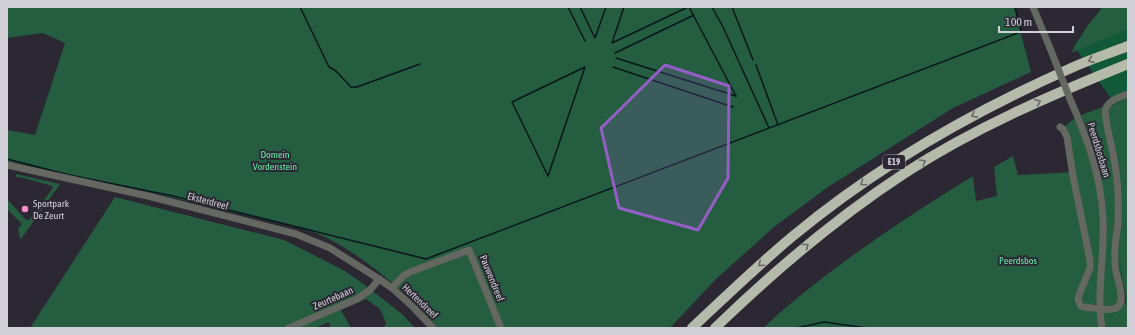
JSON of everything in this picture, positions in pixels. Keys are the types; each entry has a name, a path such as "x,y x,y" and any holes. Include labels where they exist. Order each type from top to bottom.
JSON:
{"highway":[{"name":"E19","path":"692,328 733,289 793,236 845,196 898,159 951,128 1008,98 1070,68 1128,46"},
{"name":"E19","path":"715,328 744,299 802,249 855,208 905,173 958,142 1015,113 1128,64"}],"street":[{"name":"Peerdsbosbaan","path":"1033,7 1080,122 1091,154 1101,196 1103,235 1100,308 1102,328"},
{"name":"Peerdsbosbaan","path":"1060,128 1064,129 1067,137 1073,176 1090,260 1090,268 1078,300 1081,306 1086,308 1100,308 1106,310 1116,308 1122,298 1116,271 1115,254 1118,213 1117,181 1111,139 1105,117 1105,109 1110,102 1128,94"},
{"name":"Eksterdreef","path":"7,165 148,196 296,234 330,248 392,288"},
{"name":"Pauwendreef","path":"392,288 403,276 410,272 469,250 501,328"},
{"name":"Zeurtebaan","path":"289,328 357,299 370,290 379,279"},
{"name":"Hertendreef","path":"392,288 433,328"}],"highlighted area":[{"path":"665,65 729,86 728,178 698,230 619,208 601,128"}],"green space":[{"name":"Domein Vordenstein","path":"7,7 1014,7 1031,72 953,108 828,187 774,227 715,280 670,328 438,328 415,303 374,268 346,248 308,230 281,222 7,161 7,130 35,135 65,43 43,33 7,38"},
{"path":"1102,7 1128,7 1128,328 1125,304 1126,296 1119,269 1108,114 1115,104 1074,46"},
{"path":"1104,7 1128,7 1128,29 1071,53 1088,25"},
{"name":"Peerdsbos","path":"1128,98 1128,328 763,328 787,306 864,247 973,176 976,201 997,196 994,167 1013,156 1018,175 1075,172 1064,127 1076,117 1088,153 1095,181 1099,205 1100,232 1097,302 1093,305 1089,305 1084,304 1081,300 1088,269 1074,302 1086,311 1113,311 1127,302 1118,250 1122,215 1121,179 1108,108"},
{"path":"1103,107 1117,202 1113,251 1121,295 1116,307 1104,306 1102,303 1104,210 1102,185 1097,161 1081,115"},
{"path":"16,174 60,184 21,239 18,229 22,224 7,209 7,199 26,220 29,220 53,188 52,186 16,177"},
{"path":"115,197 284,240 345,271 402,314 415,328 384,328 386,323 380,309 366,299 341,310 351,328 331,328 329,322 315,328 30,328"}],"waterway":[{"path":"300,7 329,67 336,71 351,87 357,87 420,64"},
{"path":"568,7 585,41"},
{"path":"580,7 595,38 606,7"},
{"path":"624,7 612,43 688,7"},
{"path":"689,7 736,96"},
{"path":"712,7 723,27 769,128"},
{"path":"732,7 753,60"},
{"path":"7,159 69,175 173,196 426,259 1021,32 1015,7"},
{"path":"615,53 694,15"},
{"path":"616,58 736,96"},
{"path":"756,65 778,125"},
{"path":"585,67 548,176 512,102 585,67"},
{"path":"613,67 733,107"},
{"path":"796,328 824,322 867,328"}],"place":[{"name":"Sportpark De Zeurt","path":"25,209"}]}
